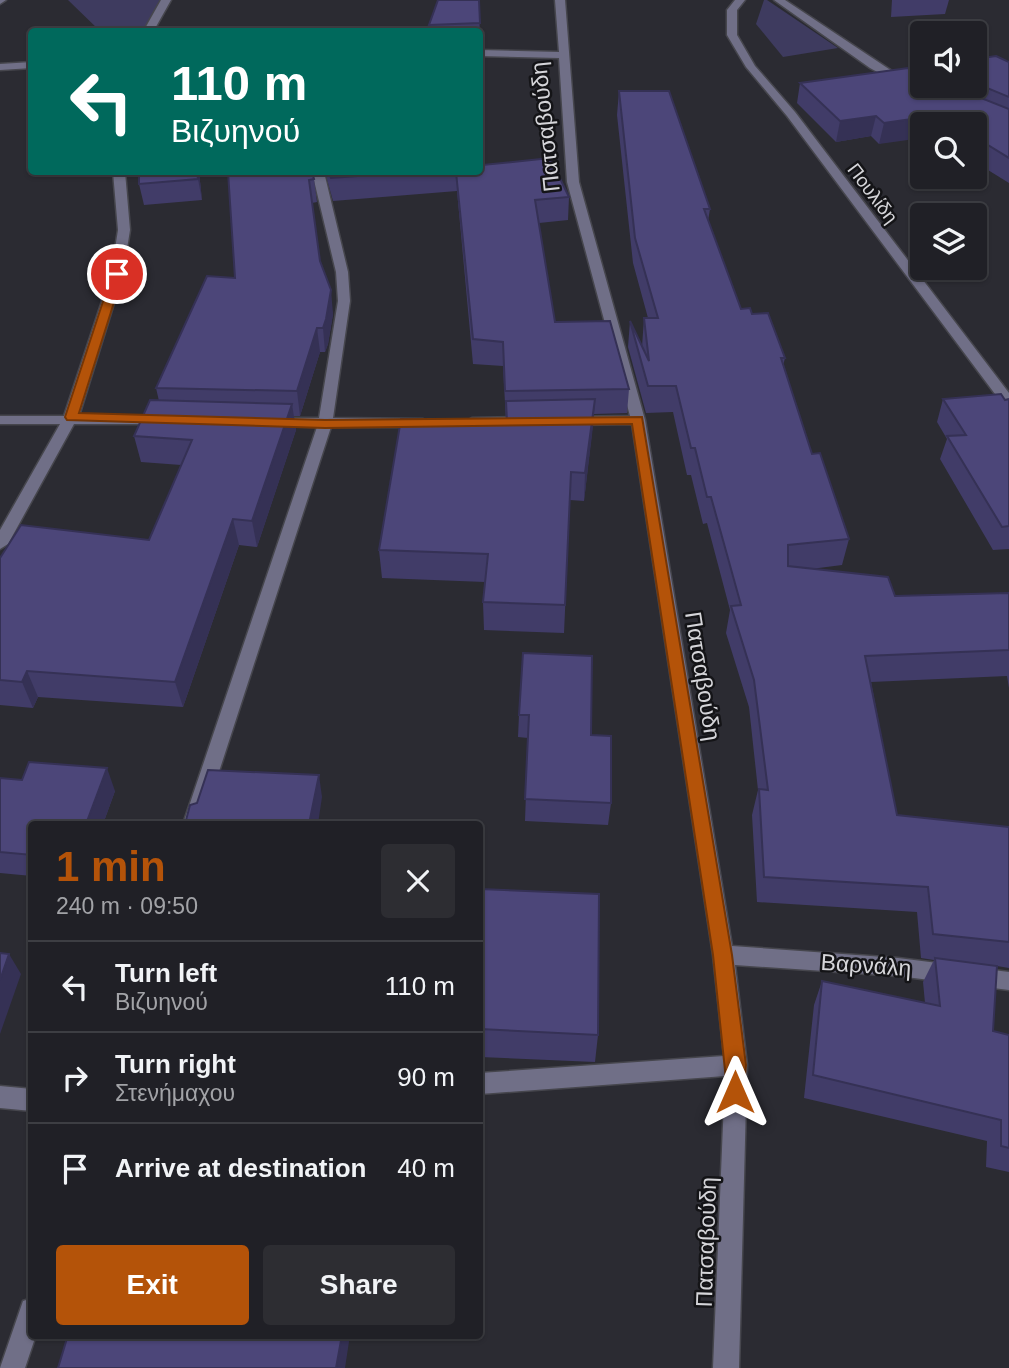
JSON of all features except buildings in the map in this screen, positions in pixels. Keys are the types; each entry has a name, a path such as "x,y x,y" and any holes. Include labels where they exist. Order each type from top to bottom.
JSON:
{"street":[{"path":"150,28 166,0"},
{"name":"Πατσαβούδη","path":"560,0 573,182 638,420 723,955 736,1065 726,1368"},
{"name":"Πουλίδη","path":"740,0 732,10 732,35 751,67 791,114 1009,403"},
{"path":"779,0 874,66 910,86"},
{"path":"483,53 562,55"},
{"path":"0,66 28,65"},
{"path":"0,544 71,417 123,251 119,175"},
{"path":"193,821 325,424 344,301 342,272 319,175"},
{"path":"0,419 71,417 178,420"},
{"path":"461,422 638,420"},
{"path":"258,422 434,422"},
{"name":"Βαρνάλη","path":"723,955 912,968 1009,981"},
{"path":"483,1084 736,1065"},
{"path":"0,1097 28,1100"},
{"path":"12,1368 28,1322"}],"shaded area":[{"path":"68,0 166,0 149,28 97,28"},
{"path":"764,0 838,48 783,57 756,24"}],"route":[{"path":"117,274 71,417 325,424 638,420 723,955 736,1065 735,1092"}]}
